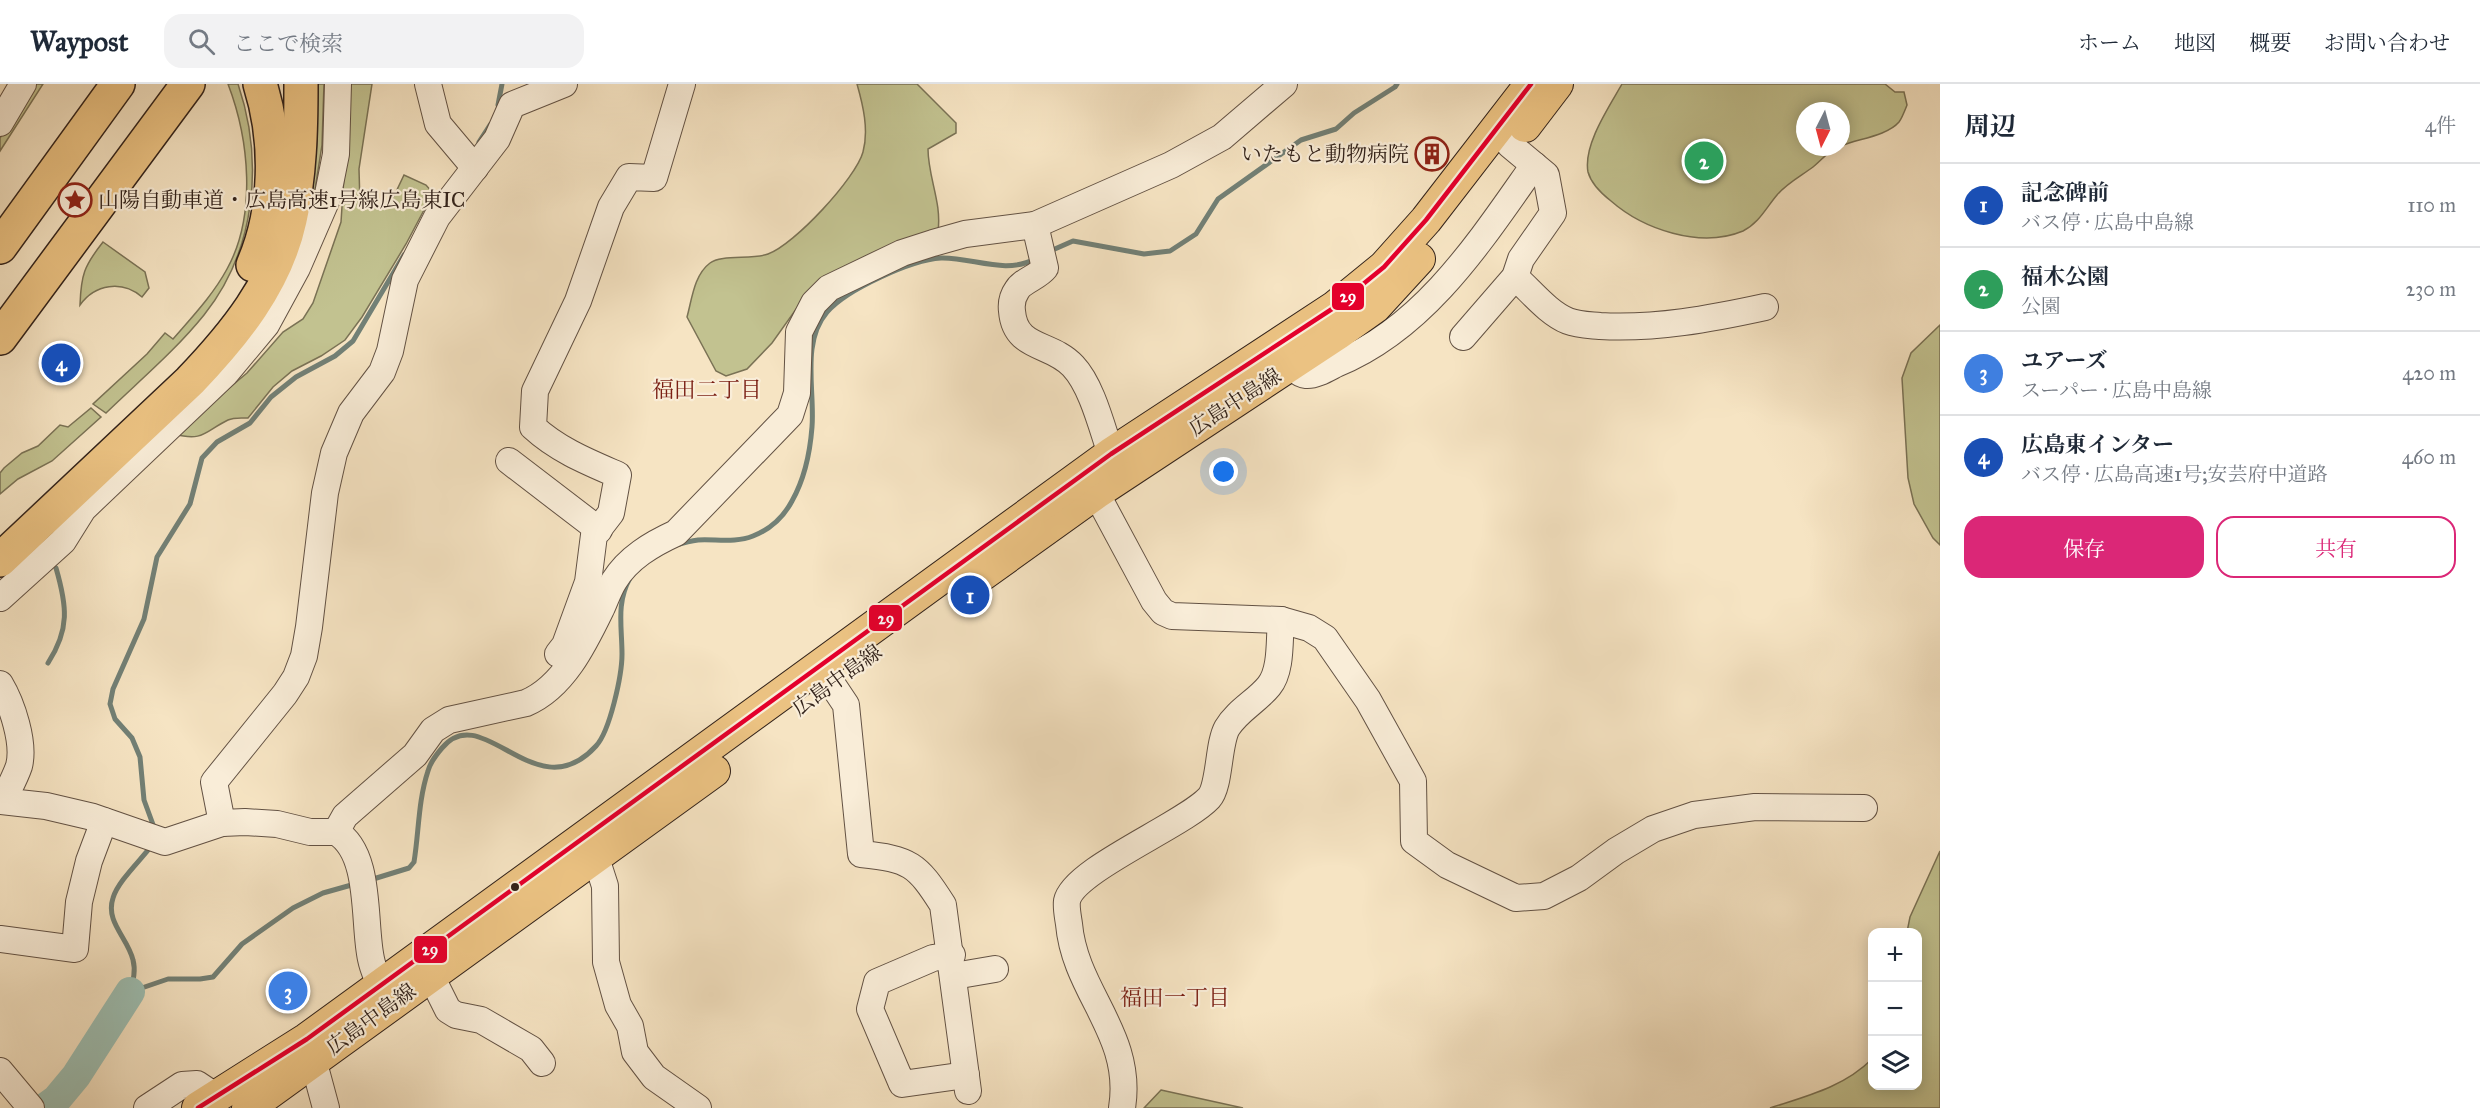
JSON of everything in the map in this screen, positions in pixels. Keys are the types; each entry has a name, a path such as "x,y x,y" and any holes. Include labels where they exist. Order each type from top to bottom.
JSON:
{"highway":[{"path":"0,247 118,84"},
{"path":"4,336 188,84"},
{"path":"0,533 175,370 215,327 234,301 258,253 270,200 272,146 260,84"},
{"path":"0,560 190,381 228,339 252,307 268,280 290,221 296,186 301,84"}],"main road":[{"name":"広島中島線","path":"248,1108 310,1050 827,674 1090,484 1283,356 1384,267 1426,220 1531,84"},
{"name":"広島中島線","path":"1090,484 1111,454 1283,356 1375,307 1441,234 1557,84"},
{"name":"広島中島線","path":"385,996 431,976 590,848"},
{"name":"広島中島線","path":"207,1102 310,1050"}],"street":[{"path":"0,123 24,84"},
{"path":"0,598 63,541 83,508 226,373 266,326 297,268 327,200 336,154 338,84"},
{"path":"428,84 438,124 475,168"},
{"path":"222,824 214,782 285,694 296,677 304,656 325,493 334,453 351,413 382,372 390,351 405,280 437,217 497,139 512,105 564,84"},
{"path":"526,703 565,645 588,582 594,535 610,513 618,475 580,459 547,440 533,427 535,391 578,301 611,207 629,177 654,178 682,84"},
{"path":"336,832 345,816 416,755 434,730 449,720 526,703 554,685 575,657 614,581 636,556 654,543 676,533 790,415 797,393 799,332 814,303 829,288 902,254 933,243 965,234 1035,225 1198,152 1222,137 1276,87"},
{"path":"1463,337 1515,277 1521,259 1553,213 1545,175 1510,145"},
{"path":"1283,356 1300,373 1308,376 1342,362 1386,337 1407,320 1462,263 1534,165"},
{"path":"1035,225 1045,268 1039,275 1018,287 1011,302 1012,321 1018,333 1057,354 1073,366 1098,414 1111,454"},
{"path":"1515,277 1556,314 1568,321 1580,324 1618,327 1664,326 1765,307"},
{"path":"509,462 598,530"},
{"path":"1090,484 1154,601 1163,612 1172,616 1205,619 1281,620 1309,628 1325,638 1368,700 1413,781 1414,841 1448,866 1516,898 1544,897 1579,878 1616,851 1653,829 1694,815 1755,807 1864,808"},
{"path":"1122,1108 1124,1069 1106,1019 1084,978 1071,945 1067,902 1072,890 1096,871 1194,810 1210,796 1227,728 1270,685 1277,668 1281,620"},
{"path":"827,674 846,705 861,854 894,857 911,864 944,905 953,965 967,1083 902,1084 870,1009 877,982 933,958 953,965 995,969"},
{"path":"0,684 10,701 20,748 19,766 2,801 46,806 104,821 165,842 222,824 245,822 277,824 310,832 336,832 350,844 358,862 371,959 385,996"},
{"path":"0,939 75,949 79,903 89,861 104,821"},
{"path":"590,848 605,886 606,962 618,1005 630,1026 635,1052 654,1077 698,1108"},
{"path":"431,976 448,1010 456,1015 481,1020 531,1049 542,1063"},
{"path":"310,1050 326,1108"},
{"path":"0,1071 28,1104"},
{"path":"147,1108 182,1085 197,1084 207,1102"}],"green space":[{"path":"32,84 43,84 0,151 0,138"},
{"path":"228,84 238,84 251,143 250,204 235,262 221,290 193,328 106,413 93,404 147,354 165,333 173,339 215,288 237,248 243,225 247,177 241,129"},
{"path":"317,84 324,84 322,145 313,202 311,201 317,142"},
{"path":"350,84 372,84 359,169 360,204 378,209 394,196 404,175 426,185 433,193 406,244 362,317 345,340 292,371 273,387 248,418 230,419 198,436 174,434 247,373 283,332 303,319 313,303 341,222"},
{"path":"857,84 917,84 956,123 956,133 928,149 937,200 938,231 804,298 772,343 747,369 726,376 716,371 687,317 700,274 715,260 762,256 779,248 808,225 837,193 858,163 865,144 864,118"},
{"path":"1622,84 1885,84 1895,92 1904,92 1907,105 1894,127 1850,143 1850,102 1796,102 1796,156 1825,156 1785,187 1749,228 1726,236 1709,238 1691,237 1655,228 1624,211 1594,184 1589,176 1587,161 1593,138"},
{"path":"103,242 145,272 149,288 142,297 126,288 109,287 93,292 80,305 85,271"},
{"path":"1940,325 1940,545 1933,538 1914,504 1908,478 1902,378 1911,353"},
{"path":"91,408 101,417 52,461 18,479 0,494 0,473 4,468 22,453 38,446 60,425 68,427"},
{"path":"1940,851 1940,1108 1770,1108 1837,1084 1868,1063 1868,1090 1922,1090 1922,928 1908,928 1910,917"},
{"path":"1161,1090 1243,1108 1144,1108"}],"waterway":[{"path":"498,105 502,84"},
{"path":"1048,252 1073,241 1144,254 1170,251 1196,234 1218,199 1301,140 1336,129 1354,113 1397,84"},
{"path":"479,142 490,125"},
{"path":"155,830 144,800 140,757 132,738 115,719 110,704 113,689 144,619 157,557 190,504 202,458 217,442 250,423 271,397 296,377 335,356 353,341 404,255"},
{"path":"676,545 698,540 733,540 753,536 771,526 788,507 804,474 810,446 811,367 814,338 819,324 836,303 880,277 928,260 953,258 988,264 1012,265 1024,264 1035,259"},
{"path":"48,663 60,639 64,617 56,568"},
{"path":"370,880 409,868 414,862 422,794 429,768 442,748 458,736 475,736 532,762 552,767 574,763 596,746 606,728 620,675 621,606 630,578"},
{"path":"130,992 134,964 114,922 111,907 116,891 152,845"},
{"path":"130,992 168,979 213,977 242,944 293,908 323,893 355,884"},
{"path":"45,1108 56,1100 76,1076 130,992"}],"transit line":[{"name":"29","path":"198,1108 307,1039 1111,454 1335,307 1384,267 1426,220 1531,84"}],"place":[{"name":"いたもと動物病院","path":"1432,154"},
{"name":"福木公園","path":"1704,161"},
{"name":"山陽自動車道・広島高速1号線広島東IC","path":"75,200"},
{"name":"広島東インター","path":"61,363"},
{"name":"記念碑前","path":"970,595"},
{"name":"ユアーズ","path":"288,991"}],"district":[{"name":"福田二丁目","path":"707,389"},
{"name":"福田一丁目","path":"1175,997"}]}
